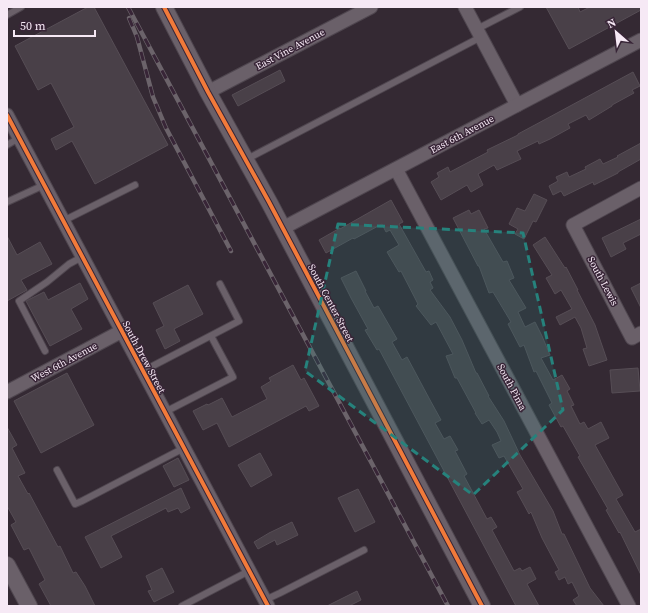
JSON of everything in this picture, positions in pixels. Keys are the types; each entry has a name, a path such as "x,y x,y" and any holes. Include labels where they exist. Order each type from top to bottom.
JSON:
{"street":[{"name":"South Center Street","path":"164,7 482,606"},
{"name":"East Vine Avenue","path":"208,92 371,7"},
{"path":"465,7 517,105"},
{"name":"East 6th Avenue","path":"282,228 641,40"},
{"name":"South Drew Street","path":"7,115 267,603"},
{"name":"South Pima","path":"396,169 629,606"},
{"name":"South Lewis","path":"636,335 573,225 641,188"},
{"name":"West 6th Avenue","path":"7,392 122,331"},
{"path":"7,565 29,606"}],"lane":[{"path":"7,14 21,7"},
{"path":"246,160 479,33 520,7"},
{"path":"7,145 19,138"},
{"path":"7,202 44,185"},
{"path":"63,221 135,185"},
{"path":"45,350 19,301 48,282 69,264 82,257"},
{"path":"143,371 240,321 220,284"},
{"path":"165,412 233,377 211,336"},
{"path":"57,470 75,504 184,448"},
{"path":"267,603 280,593 364,550"},
{"path":"182,606 249,571"}],"highlighted area":[{"path":"338,224 523,233 563,410 473,495 305,371"}],"building":[{"path":"88,7 94,7 168,145 95,184 72,141 56,150 51,139 74,127 51,83 38,90 15,46"},
{"path":"546,7 578,7 580,12 590,7 641,7 641,10 569,49"},
{"path":"280,70 285,81 238,106 232,95"},
{"path":"633,72 640,86 632,90 634,93 589,120 586,115 568,124 570,128 550,139 539,144 538,141 517,151 521,159 497,170 494,165 478,174 483,185 471,192 467,185 441,200 431,182 439,177 437,173 448,167 450,172 488,152 487,150 518,135"},
{"path":"641,143 641,159 618,173 594,185 593,182 564,196 561,191 553,195 549,186 558,181 556,177 567,172 569,177 586,169 585,167 600,159 603,164"},
{"path":"534,194 547,200 536,222 533,221 524,239 515,234 518,229 509,224 517,208 525,211"},
{"path":"391,200 403,222 399,224 426,272 429,271 433,280 430,282 433,288 430,290 450,317 476,373 488,396 504,421 520,455 553,511 562,534 564,534 590,588 604,606 577,606 573,600 579,596 572,582 568,584 565,577 559,580 555,572 559,570 542,538 531,512 529,514 517,492 523,489 504,456 499,458 492,445 501,441 497,432 489,420 482,424 475,413 457,378 455,378 446,356 453,354 436,322 431,325 416,306 418,304 401,271 399,272 387,252 399,245 390,230 386,232 382,224 326,253 319,240"},
{"path":"469,210 471,214 479,210 488,228 484,229 503,262 507,261 514,278 509,280 526,308 518,312 525,327 535,322 550,355 541,358 553,380 562,375 570,389 567,391 574,405 571,406 580,424 584,422 588,429 601,422 609,438 595,445 623,495 616,499 635,532 641,529 641,575 620,532 619,533 606,510 608,509 578,457 580,456 549,405 552,403 536,371 534,372 524,345 520,347 508,324 511,322 493,292 489,293 479,266 453,218"},
{"path":"641,219 641,234 623,243 626,249 611,257 602,238"},
{"path":"7,236 17,255 40,242 52,264 21,280 27,290 7,301"},
{"path":"545,237 565,268 566,267 578,290 595,325 607,360 589,366 583,349 587,348 581,328 575,317 560,325 556,317 572,309 561,290 555,294 546,278 552,275 533,245"},
{"path":"356,271 374,308 378,306 397,339 392,342 402,360 407,357 441,420 435,423 444,439 450,436 458,450 455,451 467,474 464,476 487,519 491,517 497,527 492,530 514,571 520,568 522,571 530,567 536,579 527,584 539,606 516,606 379,349 377,350 365,330 368,329 341,278"},
{"path":"80,283 88,299 71,309 82,329 50,346 26,301 44,292 48,300"},
{"path":"641,283 641,308 631,288"},
{"path":"188,285 203,314 174,329 180,341 165,349 156,330 164,326 153,303"},
{"path":"293,365 301,380 304,378 319,406 309,411 306,406 229,447 217,423 203,430 193,411 222,398 232,417 267,399 261,387 271,381 269,378"},
{"path":"638,368 640,391 612,393 610,370"},
{"path":"67,373 94,425 41,453 14,401"},
{"path":"7,427 17,445 12,448 25,473 18,476 28,494 29,493 58,547 60,546 73,573 76,572 95,606 51,606 39,584 45,580 29,548 24,550 11,525 16,522 7,506"},
{"path":"260,453 272,475 251,487 238,465"},
{"path":"178,458 189,480 174,487 163,466"},
{"path":"181,488 190,508 181,513 178,508 168,512 166,508 111,536 122,557 101,568 85,537"},
{"path":"358,489 375,522 355,532 338,498"},
{"path":"292,522 298,535 277,545 275,540 258,549 254,542"},
{"path":"162,568 174,592 154,602 148,591 152,590 146,576"},
{"path":"357,591 361,600 349,606 327,606"}],"railway":[{"path":"128,7 448,606"},
{"path":"129,18 137,37 153,97 166,128 231,251"}],"cycle path":[{"path":"164,7 208,92 269,202 482,606"},
{"path":"7,115 268,606"}]}
